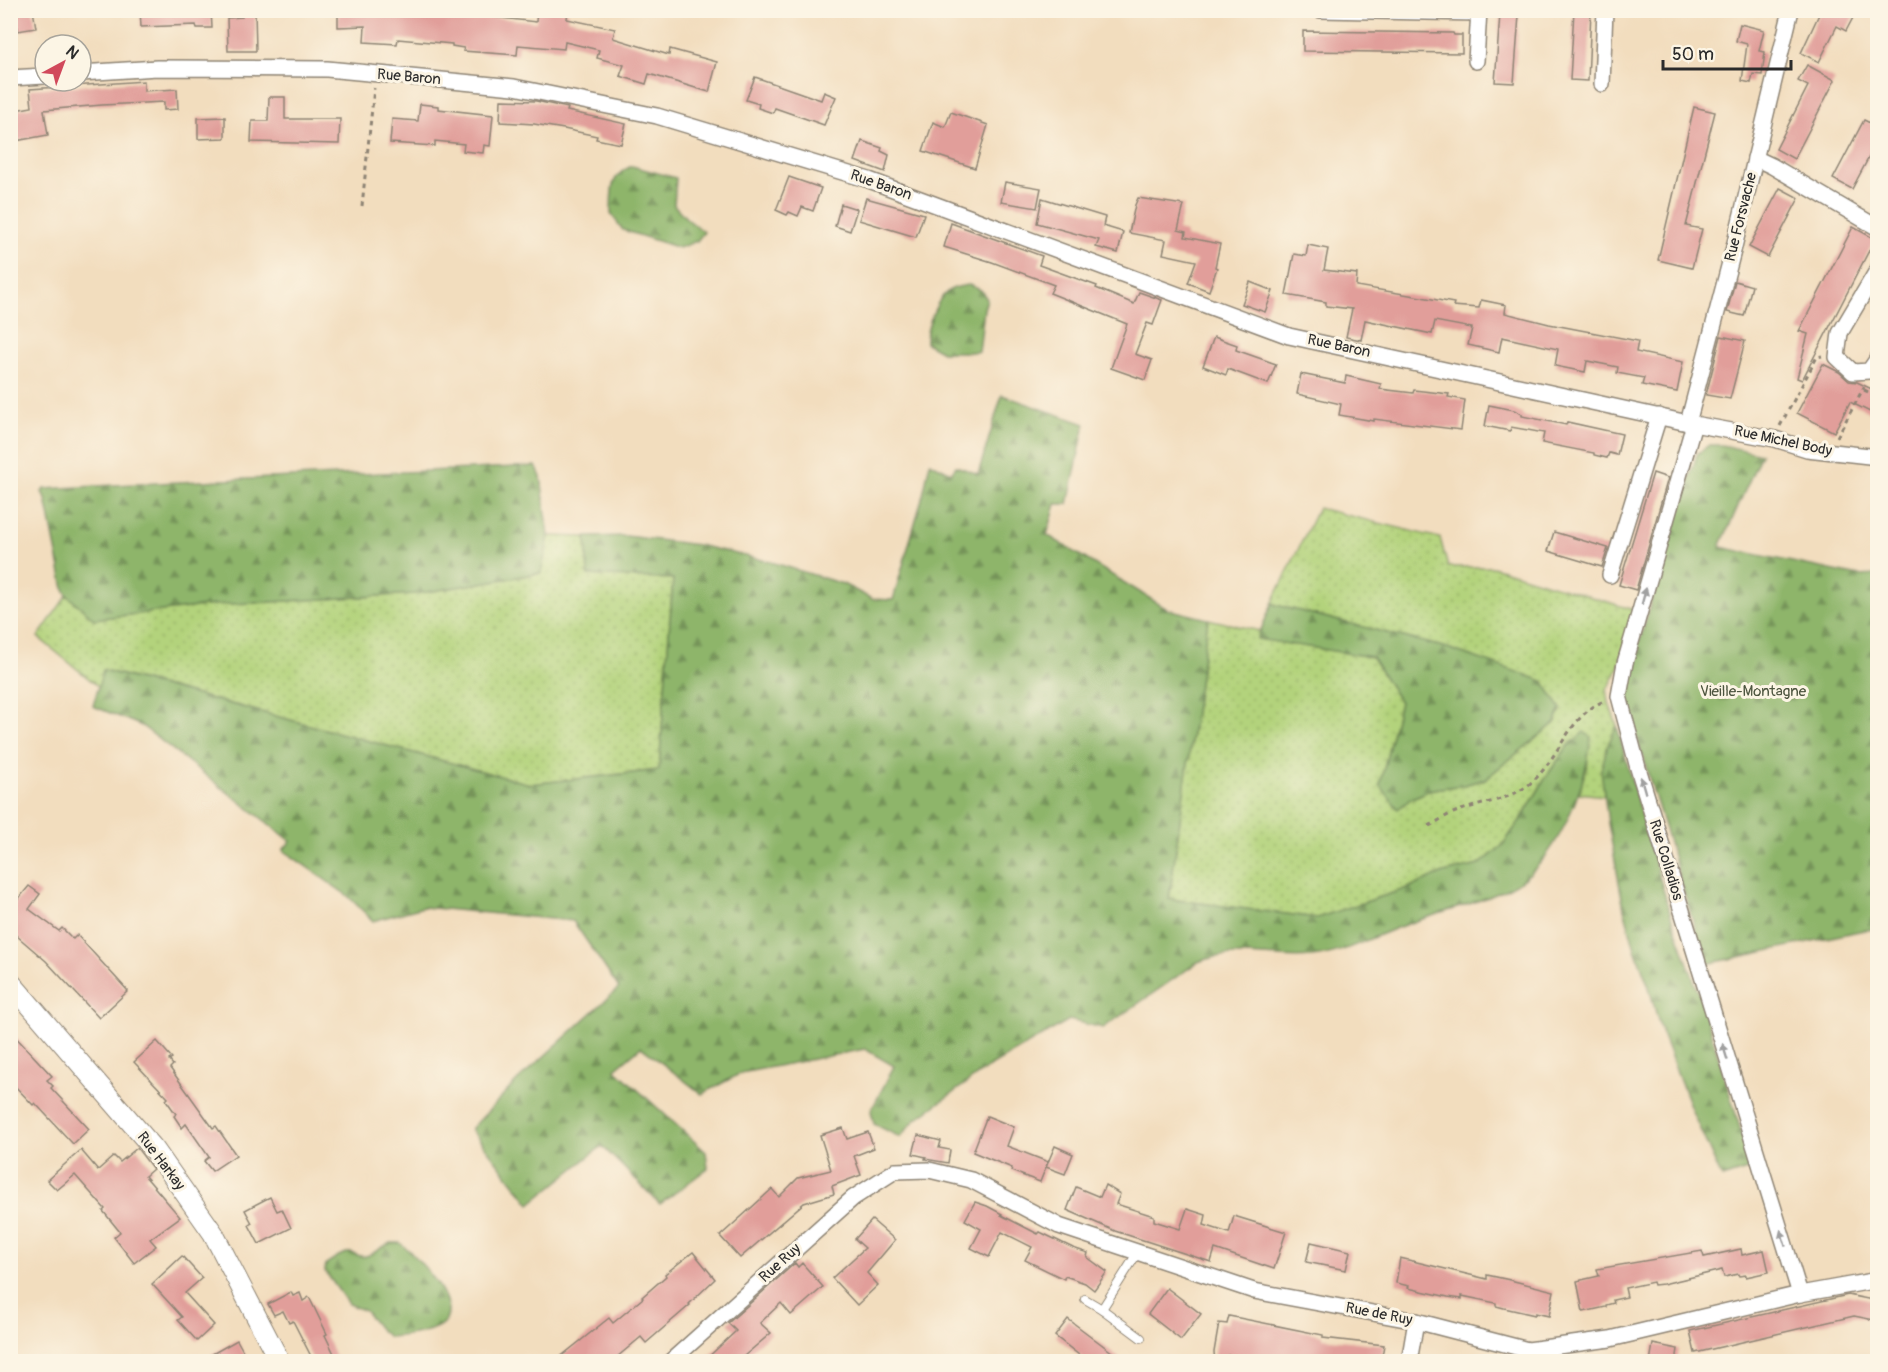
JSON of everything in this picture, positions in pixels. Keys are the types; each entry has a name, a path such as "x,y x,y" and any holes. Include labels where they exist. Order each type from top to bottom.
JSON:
{"street":[{"path":"1320,10 1479,12 1476,61"},
{"path":"1602,84 1605,10"},
{"name":"Rue Forsvache","path":"1691,423 1788,12"},
{"name":"Rue Baron","path":"93,72 157,68 327,69 514,87 657,116 869,180 1289,336 1691,423"},
{"path":"10,78 33,77"},
{"path":"1755,158 1782,171 1878,228"},
{"path":"1878,269 1840,333 1838,351 1838,357 1852,372 1869,371 1878,358"},
{"path":"1610,575 1659,416"},
{"name":"Rue Michel Body","path":"1691,423 1775,439 1807,449 1878,457"},
{"name":"Rue Colladios","path":"1691,423 1625,663 1619,696 1648,802 1800,1294"},
{"name":"Rue Harkay","path":"10,982 154,1149 213,1233 280,1362"},
{"name":"Rue de Ruy","path":"895,1171 929,1170 971,1180 1059,1226 1254,1291 1416,1321 1528,1350 1610,1339 1800,1294 1878,1281"},
{"name":"Rue Ruy","path":"670,1362 853,1198 895,1171"},
{"path":"1410,1362 1416,1321"}],"lane":[{"path":"1102,1309 1138,1252"},
{"path":"1085,1299 1141,1338"}],"path":[{"path":"362,206 375,74"},
{"path":"1775,439 1817,357 1838,351"},
{"path":"1828,452 1864,390 1869,371"},
{"path":"1864,390 1878,396"},
{"path":"1429,826 1452,813 1513,795 1528,785 1547,766 1588,710 1596,704 1619,696"}],"green space":[{"path":"632,166 676,178 674,205 704,232 697,241 679,248 623,230 611,214 612,192 615,180 624,170"},
{"path":"969,285 981,290 987,299 979,352 942,352 926,343 932,316 947,292"},
{"path":"1002,395 1085,424 1068,504 1056,504 1047,535 1167,609 1208,619 1169,899 1317,918 1408,888 1444,873 1479,865 1502,846 1568,746 1584,732 1591,737 1576,800 1555,843 1541,861 1526,877 1496,894 1335,952 1297,958 1226,955 1198,962 1103,1028 1069,1020 989,1067 915,1120 900,1137 874,1124 871,1111 894,1066 865,1049 741,1073 702,1094 641,1047 615,1069 706,1152 708,1168 660,1204 602,1146 530,1204 471,1129 517,1081 619,988 573,921 423,907 373,921 348,896 283,850 291,841 142,726 93,706 103,670 530,784 659,770 673,579 588,575 586,537 626,536 698,545 771,562 843,584 872,599 893,600 930,462 951,473 956,466 978,474"},
{"name":"Vieille-Montagne","path":"1709,445 1722,445 1761,454 1720,547 1859,576 1878,575 1877,929 1706,964 1627,705 1626,684 1697,454"},
{"path":"536,466 541,477 549,536 541,573 415,594 214,605 94,619 67,595 64,589 46,499 42,492 44,489 114,485"},
{"path":"1318,508 1440,538 1448,567 1493,567 1634,610 1621,661 1607,689 1617,726 1604,760 1604,796 1579,793 1588,762 1568,746 1502,846 1479,865 1444,873 1408,888 1317,918 1169,899 1208,619 1260,631 1258,639 1372,657 1400,702 1380,785 1412,798 1433,789 1464,785 1485,779 1555,723 1561,709 1543,681 1447,648 1272,604"},
{"path":"549,536 586,537 588,575 673,578 659,770 530,784 104,670 99,687 38,637 67,595 94,619 214,605 415,594 541,573"},
{"path":"1272,604 1447,648 1543,681 1561,709 1555,723 1485,779 1464,785 1433,789 1412,798 1398,809 1380,785 1400,702 1372,657 1257,639"},
{"path":"1617,726 1672,919 1702,1003 1744,1141 1756,1167 1722,1178 1694,1116 1661,1031 1624,909 1601,770 1608,744"},
{"path":"391,1243 400,1243 435,1280 447,1304 448,1315 443,1323 417,1333 389,1337 380,1330 365,1311 348,1304 325,1271 326,1264 342,1255 354,1253 366,1256"}],"building":[{"path":"15,10 33,10 36,28 18,31"},
{"path":"140,10 211,10 212,28 197,28 196,25 141,27"},
{"path":"241,10 255,10 256,51 228,51 227,18 242,17"},
{"path":"338,10 483,10 483,16 536,22 537,10 568,11 567,19 615,29 613,38 669,55 670,49 717,62 709,92 649,74 646,84 620,76 624,65 597,58 599,50 565,42 564,49 518,45 517,55 463,51 464,48 452,46 452,44 398,39 397,44 364,42 365,26 338,27"},
{"path":"1574,10 1591,10 1588,81 1570,80"},
{"path":"1821,10 1857,10 1846,31 1837,26 1819,62 1801,53"},
{"path":"1500,14 1519,15 1514,83 1495,82"},
{"path":"1740,24 1764,30 1759,51 1765,52 1762,75 1753,74 1751,83 1742,81 1747,44 1736,41"},
{"path":"1303,31 1453,33 1462,35 1462,53 1303,51"},
{"path":"1807,65 1835,80 1794,159 1776,149 1808,86 1798,81"},
{"path":"755,77 821,100 824,92 836,97 824,125 775,108 773,113 758,108 759,104 746,100"},
{"path":"144,81 144,91 177,89 178,109 164,110 164,102 44,110 48,135 10,142 10,111 32,107 30,89 33,89 33,93 93,93 93,85"},
{"path":"269,97 285,97 285,119 340,119 339,144 251,142 252,121 268,121"},
{"path":"501,100 536,101 568,108 567,111 626,124 621,144 564,129 500,122"},
{"path":"420,104 438,106 438,109 493,115 490,146 484,145 483,153 463,151 464,144 435,141 435,146 390,143 392,119 418,121"},
{"path":"1694,107 1715,112 1686,226 1702,229 1692,268 1658,260"},
{"path":"951,112 988,125 975,168 923,151 933,122 945,127"},
{"path":"225,117 225,138 198,139 198,118"},
{"path":"1864,120 1878,127 1878,140 1852,189 1833,179"},
{"path":"862,141 882,148 881,151 889,155 885,172 855,161"},
{"path":"789,177 821,188 813,211 802,207 798,216 789,212 787,215 776,210"},
{"path":"1005,182 1041,188 1037,208 1001,202"},
{"path":"1780,188 1799,198 1768,257 1749,247"},
{"path":"866,198 924,214 916,237 859,220"},
{"path":"1042,198 1105,217 1103,226 1123,232 1118,253 1096,247 1099,240 1037,223"},
{"path":"1138,198 1184,205 1178,230 1186,232 1185,237 1220,244 1215,267 1217,268 1209,291 1188,283 1196,261 1163,254 1166,240 1129,233"},
{"path":"841,204 857,209 850,231 835,226"},
{"path":"951,223 1042,256 1039,265 1097,286 1096,288 1134,304 1139,292 1162,300 1153,325 1147,323 1135,354 1152,360 1145,380 1111,368 1127,324 1050,293 1054,285 944,247"},
{"path":"1853,227 1875,239 1802,380 1797,378 1808,334 1799,331"},
{"path":"1308,245 1328,249 1324,270 1357,274 1356,286 1454,303 1453,306 1479,308 1481,300 1506,305 1505,313 1638,341 1636,352 1683,362 1677,392 1642,385 1644,378 1617,373 1618,367 1587,361 1585,372 1555,366 1558,349 1502,337 1499,352 1468,345 1472,328 1435,321 1432,334 1365,320 1361,340 1346,337 1352,309 1326,306 1326,302 1286,295 1294,254 1306,256"},
{"path":"1735,281 1752,286 1744,316 1727,312"},
{"path":"1250,282 1273,291 1265,312 1242,304"},
{"path":"1721,336 1745,341 1730,399 1706,395"},
{"path":"1214,337 1237,345 1236,350 1276,364 1268,384 1228,369 1226,375 1203,366"},
{"path":"1823,364 1839,372 1849,381 1857,382 1878,392 1878,416 1850,402 1834,432 1797,413"},
{"path":"1301,374 1345,383 1346,376 1381,384 1380,389 1449,394 1448,397 1465,400 1461,430 1339,415 1341,404 1297,394"},
{"path":"1489,405 1514,410 1522,416 1566,425 1567,422 1622,434 1617,455 1609,453 1607,458 1594,455 1594,453 1542,443 1544,433 1511,427 1510,431 1485,426"},
{"path":"1653,473 1668,478 1636,590 1619,585"},
{"path":"1554,532 1608,548 1602,567 1548,551"},
{"path":"29,886 40,894 29,909 59,931 62,928 73,939 77,935 128,991 99,1018 46,961 10,930 10,909"},
{"path":"10,1031 52,1076 47,1080 53,1086 51,1088 89,1129 73,1144 35,1103 33,1105 10,1081"},
{"path":"157,1041 172,1058 169,1060 173,1065 170,1068 213,1128 216,1126 236,1155 212,1171 204,1161 209,1157 186,1124 182,1128 166,1100 168,1098 134,1062"},
{"path":"987,1116 1014,1127 1007,1146 1048,1162 1040,1182 1011,1171 1012,1168 973,1152"},
{"path":"843,1128 847,1139 868,1132 874,1148 854,1156 861,1175 832,1186 834,1194 804,1203 740,1258 720,1236 772,1189 779,1197 798,1178 831,1170 820,1135"},
{"path":"918,1135 941,1141 939,1148 950,1150 948,1163 925,1159 926,1157 913,1154"},
{"path":"1055,1146 1073,1154 1065,1174 1046,1167"},
{"path":"137,1148 153,1169 145,1176 180,1217 150,1239 156,1246 134,1263 114,1237 120,1232 103,1211 105,1209 75,1175 57,1190 47,1180 81,1150 98,1170 114,1156 120,1162"},
{"path":"1105,1185 1120,1194 1116,1204 1154,1216 1154,1221 1180,1229 1187,1209 1206,1215 1204,1225 1229,1233 1234,1216 1286,1232 1274,1269 1215,1249 1211,1262 1115,1231 1067,1210 1076,1187 1100,1197"},
{"path":"270,1197 277,1211 282,1209 291,1228 259,1244 249,1225 252,1223 245,1210"},
{"path":"975,1202 987,1206 1038,1234 1040,1232 1088,1253 1087,1257 1107,1272 1094,1290 1085,1283 1065,1276 1064,1279 1025,1260 1032,1247 1002,1232 989,1257 971,1248 981,1229 965,1220"},
{"path":"872,1220 895,1240 867,1273 878,1285 857,1305 832,1278 865,1248 855,1239"},
{"path":"1311,1242 1350,1251 1346,1270 1306,1262"},
{"path":"1741,1249 1742,1255 1764,1250 1769,1272 1746,1277 1746,1275 1739,1276 1738,1274 1724,1277 1722,1270 1663,1284 1654,1285 1653,1282 1625,1288 1627,1297 1613,1300 1614,1303 1606,1307 1583,1312 1577,1281 1599,1276 1597,1269 1702,1251 1704,1257"},
{"path":"693,1252 715,1279 690,1305 646,1343 641,1337 611,1362 554,1362 609,1318 613,1323 643,1298 666,1276 665,1274"},
{"path":"182,1256 202,1278 185,1293 214,1325 197,1341 178,1320 182,1317 152,1284"},
{"path":"1400,1258 1487,1279 1487,1275 1554,1291 1549,1316 1504,1308 1496,1306 1496,1303 1462,1296 1462,1299 1448,1297 1408,1288 1409,1286 1396,1283"},
{"path":"795,1263 798,1267 802,1263 823,1287 791,1315 781,1303 760,1323 771,1333 737,1362 703,1362 736,1331 728,1323"},
{"path":"1167,1288 1201,1314 1181,1340 1148,1314"},
{"path":"291,1292 293,1296 300,1293 303,1301 309,1297 338,1362 314,1362 293,1321 289,1323 283,1311 274,1315 268,1304"},
{"path":"1848,1295 1878,1301 1878,1311 1874,1320 1854,1316 1695,1353 1690,1331"},
{"path":"1229,1316 1323,1335 1323,1338 1384,1345 1381,1362 1254,1362 1254,1360 1228,1355 1224,1362 1215,1362 1214,1352 1219,1323 1227,1324"},
{"path":"1068,1319 1125,1362 1088,1362 1055,1336"},
{"path":"237,1340 249,1362 198,1362"},
{"path":"1653,1344 1678,1349 1676,1362 1650,1362"}]}
